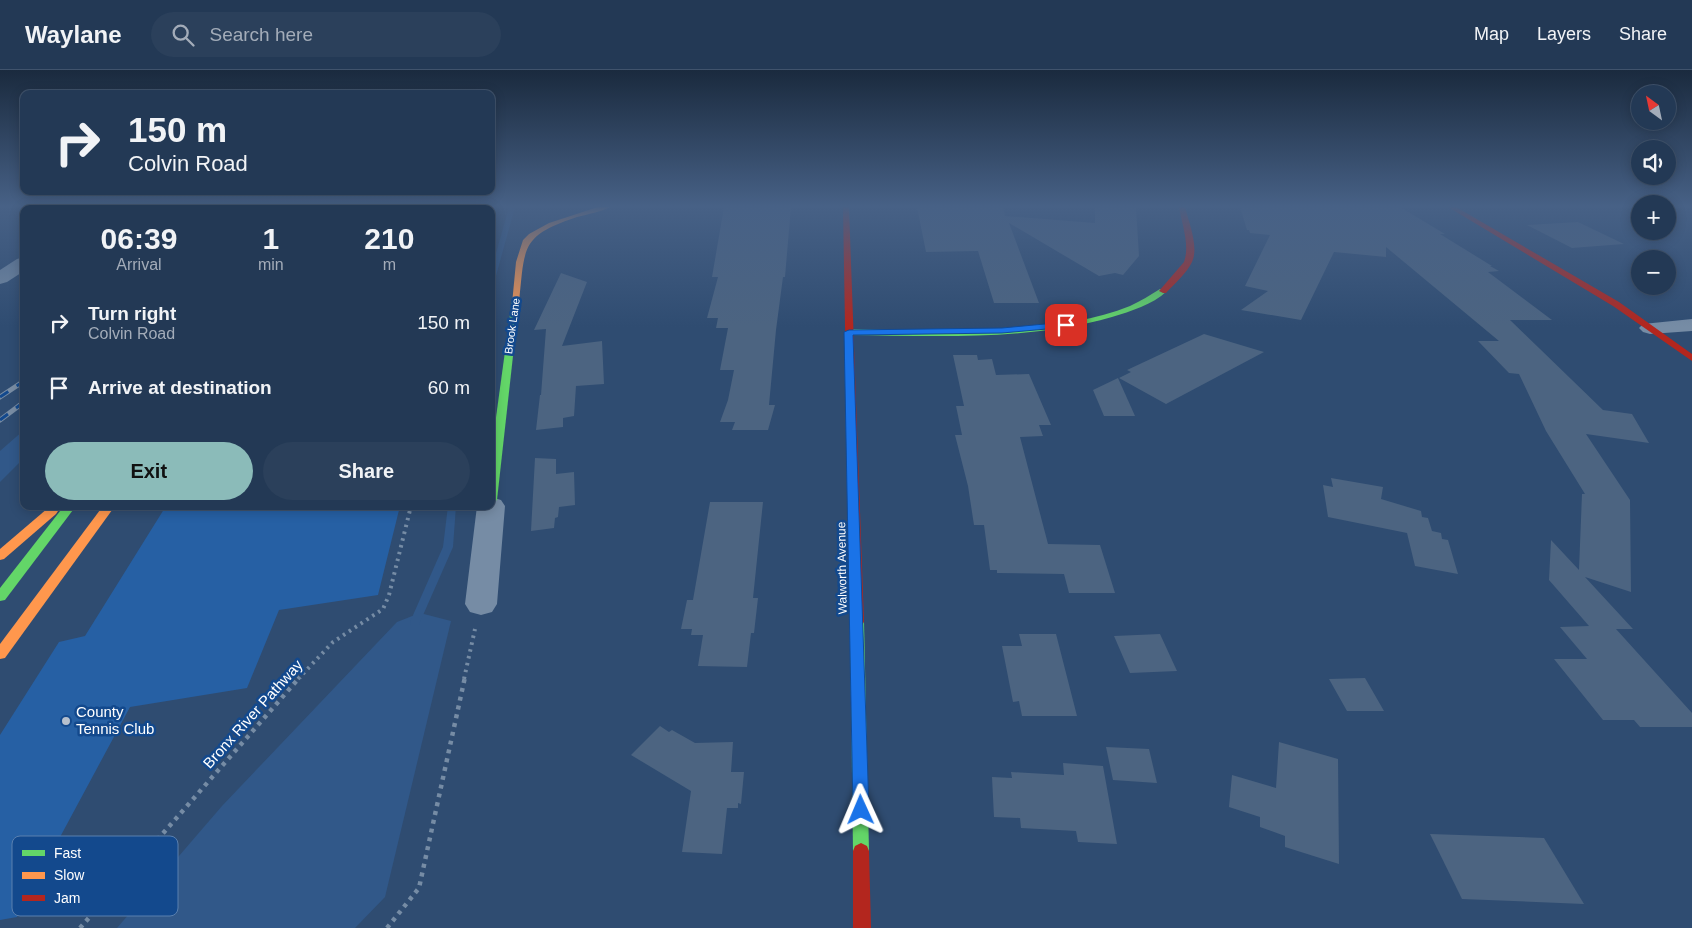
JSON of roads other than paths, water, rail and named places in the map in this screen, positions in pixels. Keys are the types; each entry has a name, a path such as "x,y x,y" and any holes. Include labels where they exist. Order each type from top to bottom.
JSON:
{"main road":[{"name":"Brook Lane","path":"495,466 520,260 524,247"},
{"name":"Walworth Avenue","path":"847,247 858,668 862,928"},
{"path":"849,332 1002,331 1066,325 1094,319 1140,304 1159,295 1182,274 1189,262 1190,247"},
{"path":"1519,247 1616,304 1692,358"},
{"path":"0,556 52,510"},
{"path":"0,596 67,510"},
{"path":"0,654 106,510"}],"street":[{"path":"0,278 20,266"},
{"path":"1650,328 1692,324"},
{"path":"480,604 490,510"}],"waterway":[{"path":"495,269 501,247"},
{"path":"415,622 448,547 452,510"}],"railway":[{"path":"0,397 20,384"},
{"path":"0,420 20,405"}],"place":[{"name":"County Tennis Club","path":"66,721"}]}
